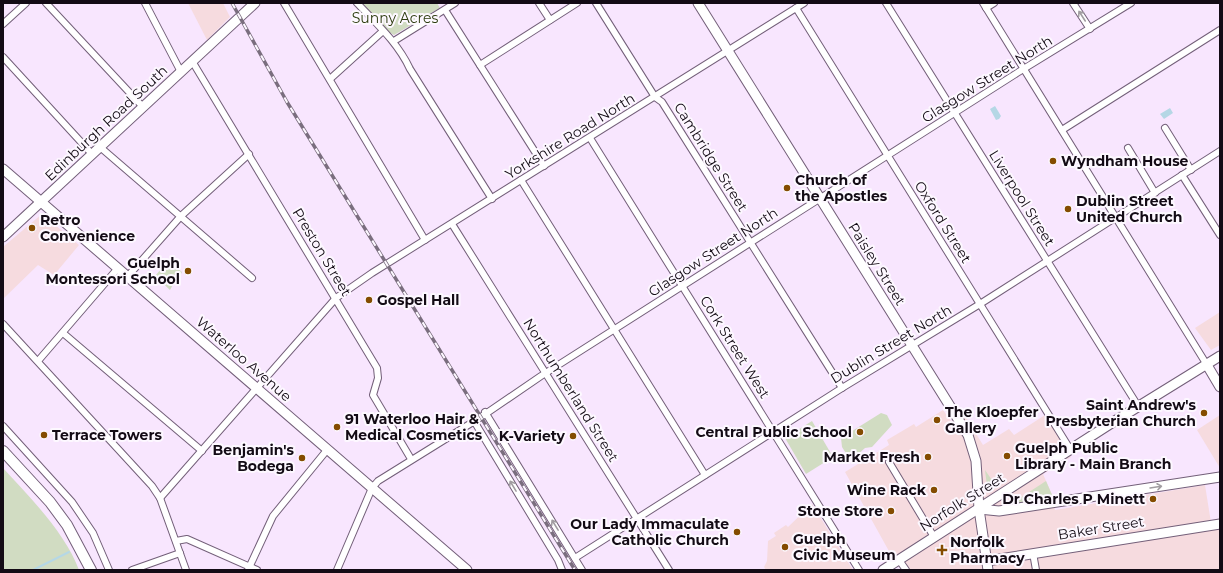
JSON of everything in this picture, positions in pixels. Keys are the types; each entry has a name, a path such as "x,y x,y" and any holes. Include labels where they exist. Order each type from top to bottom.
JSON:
{"main road":[{"name":"Edinburgh Road South","path":"3,237 255,3"},
{"name":"Paisley Street","path":"698,3 819,199 966,432 972,445 976,461 979,509 987,566"},
{"name":"Waterloo Avenue","path":"3,169 467,570"},
{"name":"Norfolk Street","path":"883,570 1070,449 1220,356"},
{"path":"1206,365 1220,388"},
{"path":"3,451 50,502 67,525 90,570"},
{"path":"979,509 999,511 1220,477"},
{"name":"Baker Street","path":"987,566 1033,553 1220,524"}],"street":[{"path":"3,24 26,3"},
{"path":"46,3 143,107"},
{"path":"145,3 181,72"},
{"path":"284,3 425,240"},
{"path":"357,3 394,41 492,199"},
{"path":"394,41 455,3"},
{"path":"539,3 550,20"},
{"path":"480,64 577,3"},
{"name":"Cambridge Street","path":"596,3 655,97 662,102 842,388"},
{"name":"Yorkshire Road North","path":"160,498 336,298 425,240 804,3"},
{"name":"Liverpool Street","path":"886,3 1138,406"},
{"path":"994,3 984,5 1206,365"},
{"path":"1073,3 1090,29"},
{"name":"Glasgow Street North","path":"372,488 379,480 411,459 474,421 485,412 888,155 1131,3"},
{"name":"Oxford Street","path":"796,8 1070,449"},
{"path":"445,10 544,166"},
{"path":"1062,130 1220,30"},
{"path":"330,79 383,31"},
{"path":"3,57 92,154"},
{"name":"Preston Street","path":"192,61 377,368 378,378 373,391 374,399 411,459"},
{"path":"1165,128 1192,170"},
{"name":"Cork Street West","path":"590,138 859,570"},
{"path":"100,147 252,278"},
{"path":"1128,148 1155,193"},
{"name":"Dublin Street North","path":"575,558 705,474 980,304 1220,151"},
{"path":"128,276 181,216 249,154"},
{"path":"1182,175 1220,235"},
{"path":"521,180 705,474"},
{"name":"Northumberland Street","path":"452,224 638,518 639,523 669,570"},
{"path":"38,361 118,268"},
{"path":"4,327 38,361 140,471 152,486 160,498 186,570"},
{"path":"63,333 202,451"},
{"path":"485,412 582,570"},
{"path":"474,421 561,569"},
{"path":"3,426 72,502 92,533 109,570"},
{"path":"248,568 273,516 328,450"},
{"path":"889,462 934,537"},
{"path":"337,570 372,488"},
{"path":"176,541 187,539 248,568 257,570"},
{"path":"132,570 180,553"},
{"path":"1033,553 1036,570"},
{"path":"899,560 906,570"}],"shaded area":[{"path":"188,3 223,3 230,17 207,40"},
{"path":"42,214 79,245 54,275 38,265 3,299 3,247"},
{"path":"1220,312 1220,345 1211,350 1195,328"},
{"path":"943,410 951,421 964,414 983,445 1009,429 1014,435 1045,415 1071,457 1043,474 1053,497 1055,510 1205,485 1212,529 1220,528 1220,570 910,570 890,553 845,472 889,445 887,440 914,424 916,427"},
{"path":"1220,415 1220,468 1197,430"},
{"path":"812,504 853,570 766,570 764,567 767,561 768,541 776,536 774,533 786,525 788,527"}],"green space":[{"name":"Sunny Acres","path":"362,3 437,3 440,8 394,35 387,31"},
{"path":"168,261 182,272 170,290 155,276"},
{"path":"881,413 887,415 892,425 872,447 865,448 855,457 847,455 842,447 841,438"},
{"path":"812,421 833,457 806,474 785,438"},
{"path":"3,468 35,503 56,529 73,556 79,570 3,570"},
{"path":"985,470 996,486 990,488 987,486"},
{"path":"1046,481 1053,497 1012,504 1012,503"}],"water":[{"path":"995,106 1001,116 996,120 990,109"},
{"path":"1170,108 1173,113 1164,119 1160,114"}],"waterway":[{"path":"33,570 69,552"}],"railway":[{"path":"232,3 287,102 575,570"}],"place":[{"name":"Wyndham House","path":"1053,161"},
{"name":"Church of the Apostles","path":"787,188"},
{"name":"Dublin Street United Church","path":"1068,209"},
{"name":"Retro Convenience","path":"32,228"},
{"name":"Guelph Montessori School","path":"188,271"},
{"name":"Gospel Hall","path":"369,300"},
{"name":"Saint Andrew's Presbyterian Church","path":"1204,413"},
{"name":"The Kloepfer Gallery","path":"937,420"},
{"name":"91 Waterloo Hair & Medical Cosmetics","path":"337,427"},
{"name":"Central Public School","path":"860,432"},
{"name":"Terrace Towers","path":"44,435"},
{"name":"K-Variety","path":"573,436"},
{"name":"Guelph Public Library - Main Branch","path":"1007,456"},
{"name":"Market Fresh","path":"928,457"},
{"name":"Benjamin's Bodega","path":"302,458"},
{"name":"Wine Rack","path":"934,490"},
{"name":"Dr Charles P Minett","path":"1153,499"},
{"name":"Stone Store","path":"891,511"},
{"name":"Our Lady Immaculate Catholic Church","path":"737,532"},
{"name":"Guelph Civic Museum","path":"785,547"},
{"name":"Norfolk Pharmacy","path":"942,550"}]}
